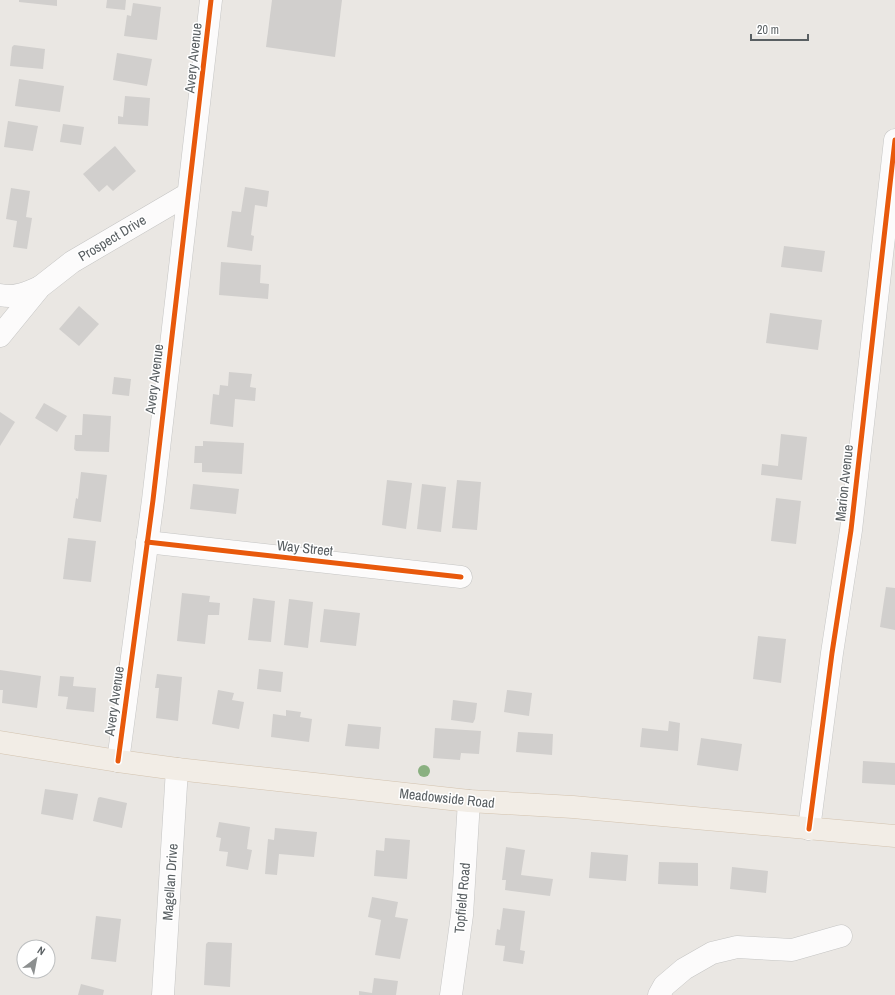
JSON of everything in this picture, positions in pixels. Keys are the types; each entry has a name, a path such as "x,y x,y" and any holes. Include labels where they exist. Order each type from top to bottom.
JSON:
{"main road":[{"name":"Meadowside Road","path":"0,742 118,761 469,801 573,807 895,836"}],"street":[{"name":"Avery Avenue","path":"118,761 147,542 211,0"},
{"name":"Marion Avenue","path":"809,829 832,653 851,530 895,140"},
{"name":"Prospect Drive","path":"0,336 40,287 72,262 188,194"},
{"name":"Prospect Drive","path":"0,296 19,295 40,287"},
{"name":"Way Street","path":"147,542 461,577"},
{"name":"Magellan Drive","path":"162,995 177,768"},
{"name":"Topfield Road","path":"451,995 462,915 469,801"},
{"path":"659,995 664,986 684,969 712,953 738,947 792,950 841,936"}],"building":[{"path":"19,0 57,0 57,6 19,2"},
{"path":"107,0 126,0 125,10 106,8"},
{"path":"272,0 342,0 335,57 266,47"},
{"path":"133,3 161,7 157,40 124,36 127,15 131,16"},
{"path":"14,45 45,49 43,69 10,66 12,47"},
{"path":"117,53 152,59 147,86 113,80"},
{"path":"19,79 64,86 60,112 15,106"},
{"path":"125,96 150,98 148,126 118,124 118,116 123,117"},
{"path":"8,121 38,126 33,151 4,147"},
{"path":"63,124 84,127 81,145 60,142"},
{"path":"115,146 136,171 113,191 107,185 99,192 83,174"},
{"path":"245,187 269,191 267,207 255,205 251,235 254,236 252,251 227,247 232,211 241,212"},
{"path":"11,188 30,191 26,217 32,218 27,249 13,247 17,221 6,219"},
{"path":"784,246 825,251 822,272 781,267"},
{"path":"221,262 261,265 260,283 269,284 268,299 219,295"},
{"path":"79,306 99,324 79,346 59,329"},
{"path":"770,313 822,320 818,350 766,343"},
{"path":"229,372 252,374 250,387 256,388 255,401 235,399 233,427 210,424 213,394 219,395 220,385 228,386"},
{"path":"114,377 131,379 129,396 112,394"},
{"path":"44,403 67,416 57,432 35,418"},
{"path":"0,412 15,422 0,446"},
{"path":"83,414 111,416 109,452 76,451 74,449 75,435 82,435"},
{"path":"781,434 807,437 802,480 761,475 762,464 778,466"},
{"path":"203,441 244,443 242,474 202,472 202,463 194,463 195,446 203,446"},
{"path":"81,472 107,475 101,522 73,518 76,498 78,499"},
{"path":"387,480 412,483 406,529 382,525"},
{"path":"457,480 481,482 477,530 452,528"},
{"path":"193,484 239,489 236,514 190,509"},
{"path":"422,484 446,487 441,532 417,529"},
{"path":"776,498 801,501 796,544 771,541"},
{"path":"68,538 96,541 91,582 63,579"},
{"path":"886,587 895,588 895,630 880,627"},
{"path":"182,593 210,596 209,602 220,603 219,615 208,615 205,644 177,641"},
{"path":"253,598 275,601 271,642 248,640"},
{"path":"289,599 313,602 308,648 284,645"},
{"path":"324,609 360,613 356,646 320,642"},
{"path":"758,636 786,639 781,683 753,679"},
{"path":"259,669 283,672 281,692 257,689"},
{"path":"0,670 41,676 37,708 2,703 3,690 0,690"},
{"path":"157,674 182,677 178,721 156,718 159,688 155,688"},
{"path":"60,676 74,677 73,686 96,688 94,712 66,709 68,697 58,696"},
{"path":"218,690 234,693 232,700 244,702 239,729 212,724"},
{"path":"507,690 532,693 529,716 504,712"},
{"path":"453,700 477,703 473,723 451,720"},
{"path":"286,710 301,712 300,717 312,719 309,742 271,737 273,714 286,716"},
{"path":"669,721 680,723 678,751 640,747 642,728 668,731"},
{"path":"348,724 381,727 379,749 345,746"},
{"path":"435,728 481,731 479,754 461,753 460,760 433,758"},
{"path":"518,732 553,734 552,755 516,752"},
{"path":"701,738 742,744 738,771 697,765"},
{"path":"863,761 895,763 895,785 862,783"},
{"path":"45,789 78,794 73,820 41,814"},
{"path":"100,797 127,803 122,828 93,821 98,798"},
{"path":"219,822 250,827 247,849 252,850 248,870 226,866 228,852 219,851 221,838 216,837"},
{"path":"275,828 317,832 314,857 279,854 277,875 265,874 268,839 274,840"},
{"path":"385,838 410,840 407,879 374,876 376,850 384,851"},
{"path":"506,847 525,850 521,875 553,879 550,896 505,890 506,880 502,880"},
{"path":"591,852 628,855 626,881 589,878"},
{"path":"659,862 698,863 698,886 658,884"},
{"path":"732,867 768,871 766,893 730,889"},
{"path":"372,897 398,902 395,917 408,919 400,959 375,955 381,920 368,917"},
{"path":"503,908 525,911 520,950 525,951 523,964 503,961 505,946 495,945 497,929 500,930"},
{"path":"96,916 121,919 116,962 91,959"},
{"path":"208,942 232,943 230,987 204,985 206,944"},
{"path":"374,978 398,981 396,995 359,995 359,991 372,993"},
{"path":"81,984 104,990 103,995 78,995"}],"cycle path":[{"path":"118,761 153,500 211,0"},
{"path":"809,829 832,653 851,530 895,140"},
{"path":"147,542 461,577"}]}
